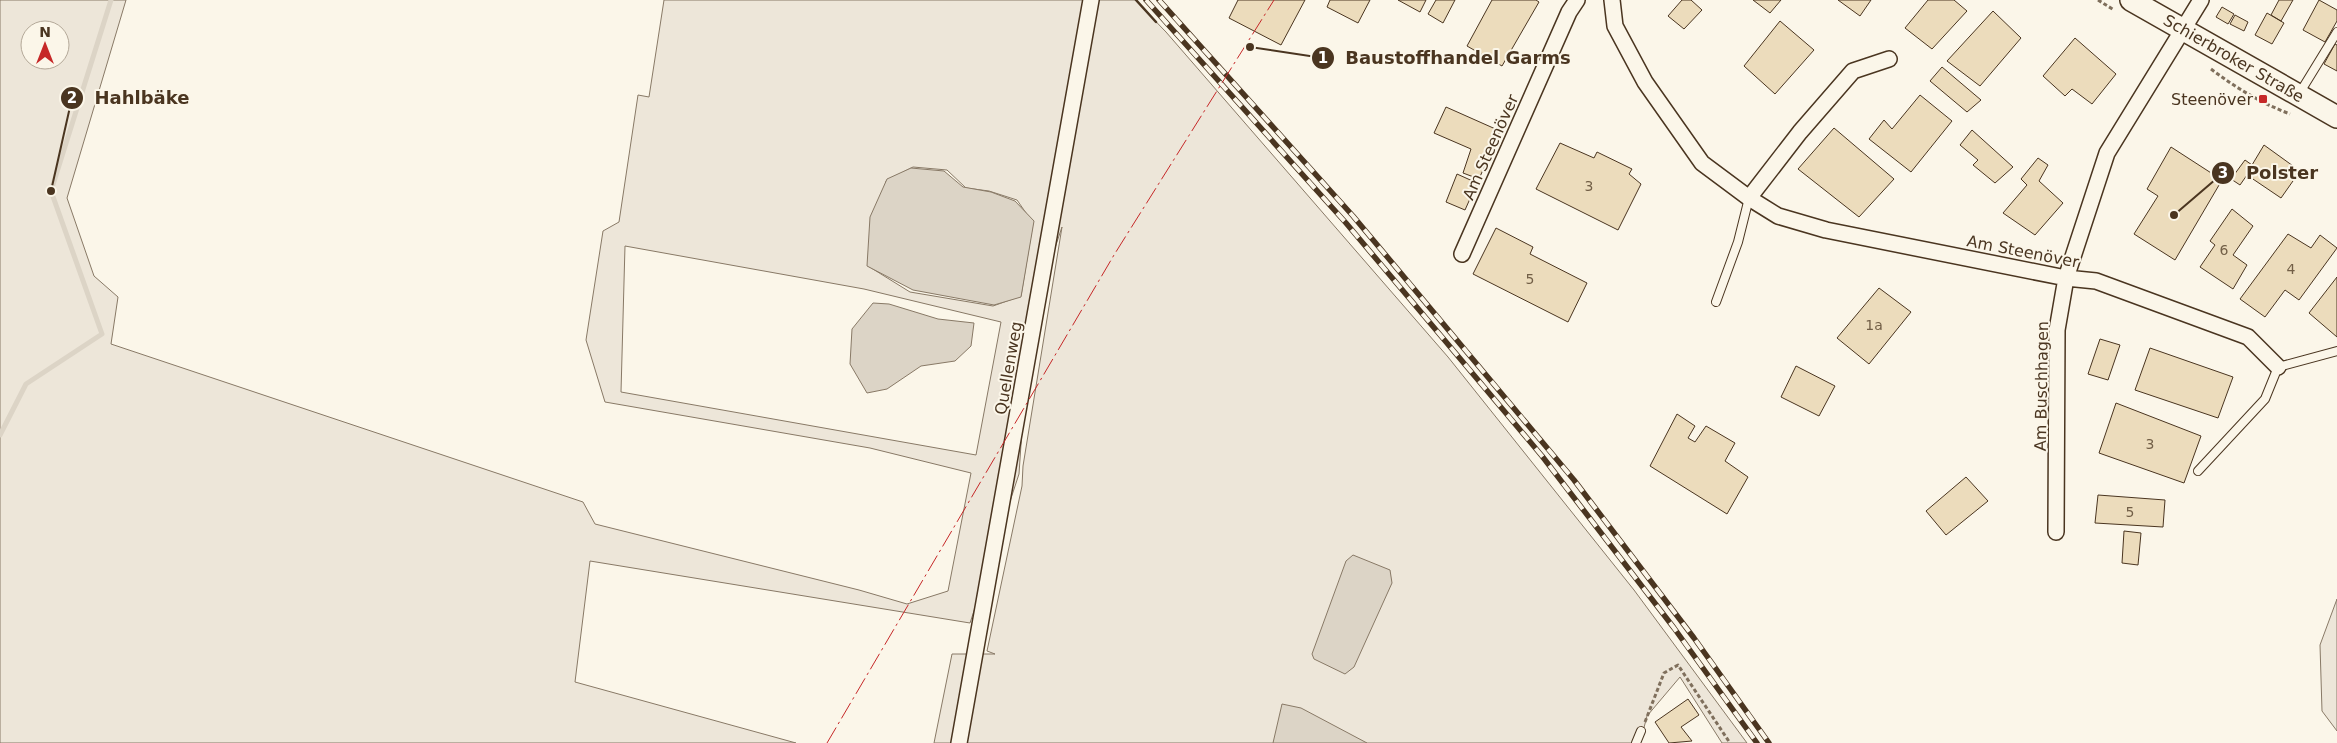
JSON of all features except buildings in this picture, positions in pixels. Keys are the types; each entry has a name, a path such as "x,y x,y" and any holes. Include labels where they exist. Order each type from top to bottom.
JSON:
{"main road":[{"name":"Schierbroker Straße","path":"2131,0 2337,117"}],"street":[{"name":"Quellenweg","path":"959,743 1091,0"},
{"name":"Am Steenöver","path":"1462,254 1569,12 1577,0"},
{"name":"Am Steenöver","path":"1612,0 1615,26 1645,82 1702,163 1749,198 1778,216 1826,230 2066,278 2096,282 2248,338 2278,367"},
{"name":"Am Buschhagen","path":"2056,532 2057,330 2066,278 2107,153 2201,0"},
{"path":"1749,198 1800,132 1854,71 1889,59"}],"lane":[{"path":"2299,95 2337,32"},
{"path":"1716,302 1738,242 1749,198"},
{"path":"2198,471 2265,399 2278,367 2337,351"},
{"path":"1636,743 1641,731"}],"path":[{"path":"1641,731 1664,673 1678,665 1730,743"}],"shaded area":[{"path":"0,0 126,0 67,198 94,276 118,297 111,344 583,502 595,524 859,590 907,604 948,591 971,473 870,448 605,402 586,340 603,231 619,222 638,95 649,97 664,0 1135,0 1166,32 1448,357 1634,590 1747,743 1722,743 1680,677 1647,716 1640,743 934,743 952,654 995,654 987,651 1022,486 1023,466 1062,227 1029,325 1019,474 970,623 590,561 575,682 796,743 0,743","holes":["913,167 947,170 966,188 989,191 1017,200 1033,223 1021,296 993,306 910,292 868,266 886,181","625,246 864,289 1001,322 976,455 621,392"]},
{"path":"911,168 944,171 963,187 991,192 1015,201 1034,221 1021,297 994,305 913,290 867,266 870,217 887,179"},
{"path":"873,303 889,304 938,319 974,323 971,346 955,361 921,366 887,389 867,393 850,364 852,329"},
{"path":"1353,555 1390,570 1392,583 1354,667 1345,674 1314,659 1312,654 1346,561"},
{"path":"2337,599 2337,731 2322,711 2320,645"},
{"path":"1282,704 1301,708 1367,743 1273,743"}],"waterway":[{"path":"0,435 26,384 102,334 51,191 111,0"}],"railway":[{"path":"1146,0 1346,223 1542,456 1674,628 1757,743"},
{"path":"1159,0 1353,216 1574,480 1694,638 1769,743"}],"wall":[{"path":"1136,0 1156,22"}],"power":[{"path":"827,743 1114,255 1274,0"}],"place":[{"name":"Baustoffhandel Garms","path":"1250,47"},
{"name":"Steenöver","path":"2263,99"},
{"name":"Hahlbäke","path":"51,191"},
{"name":"Polster","path":"2174,215"}]}
